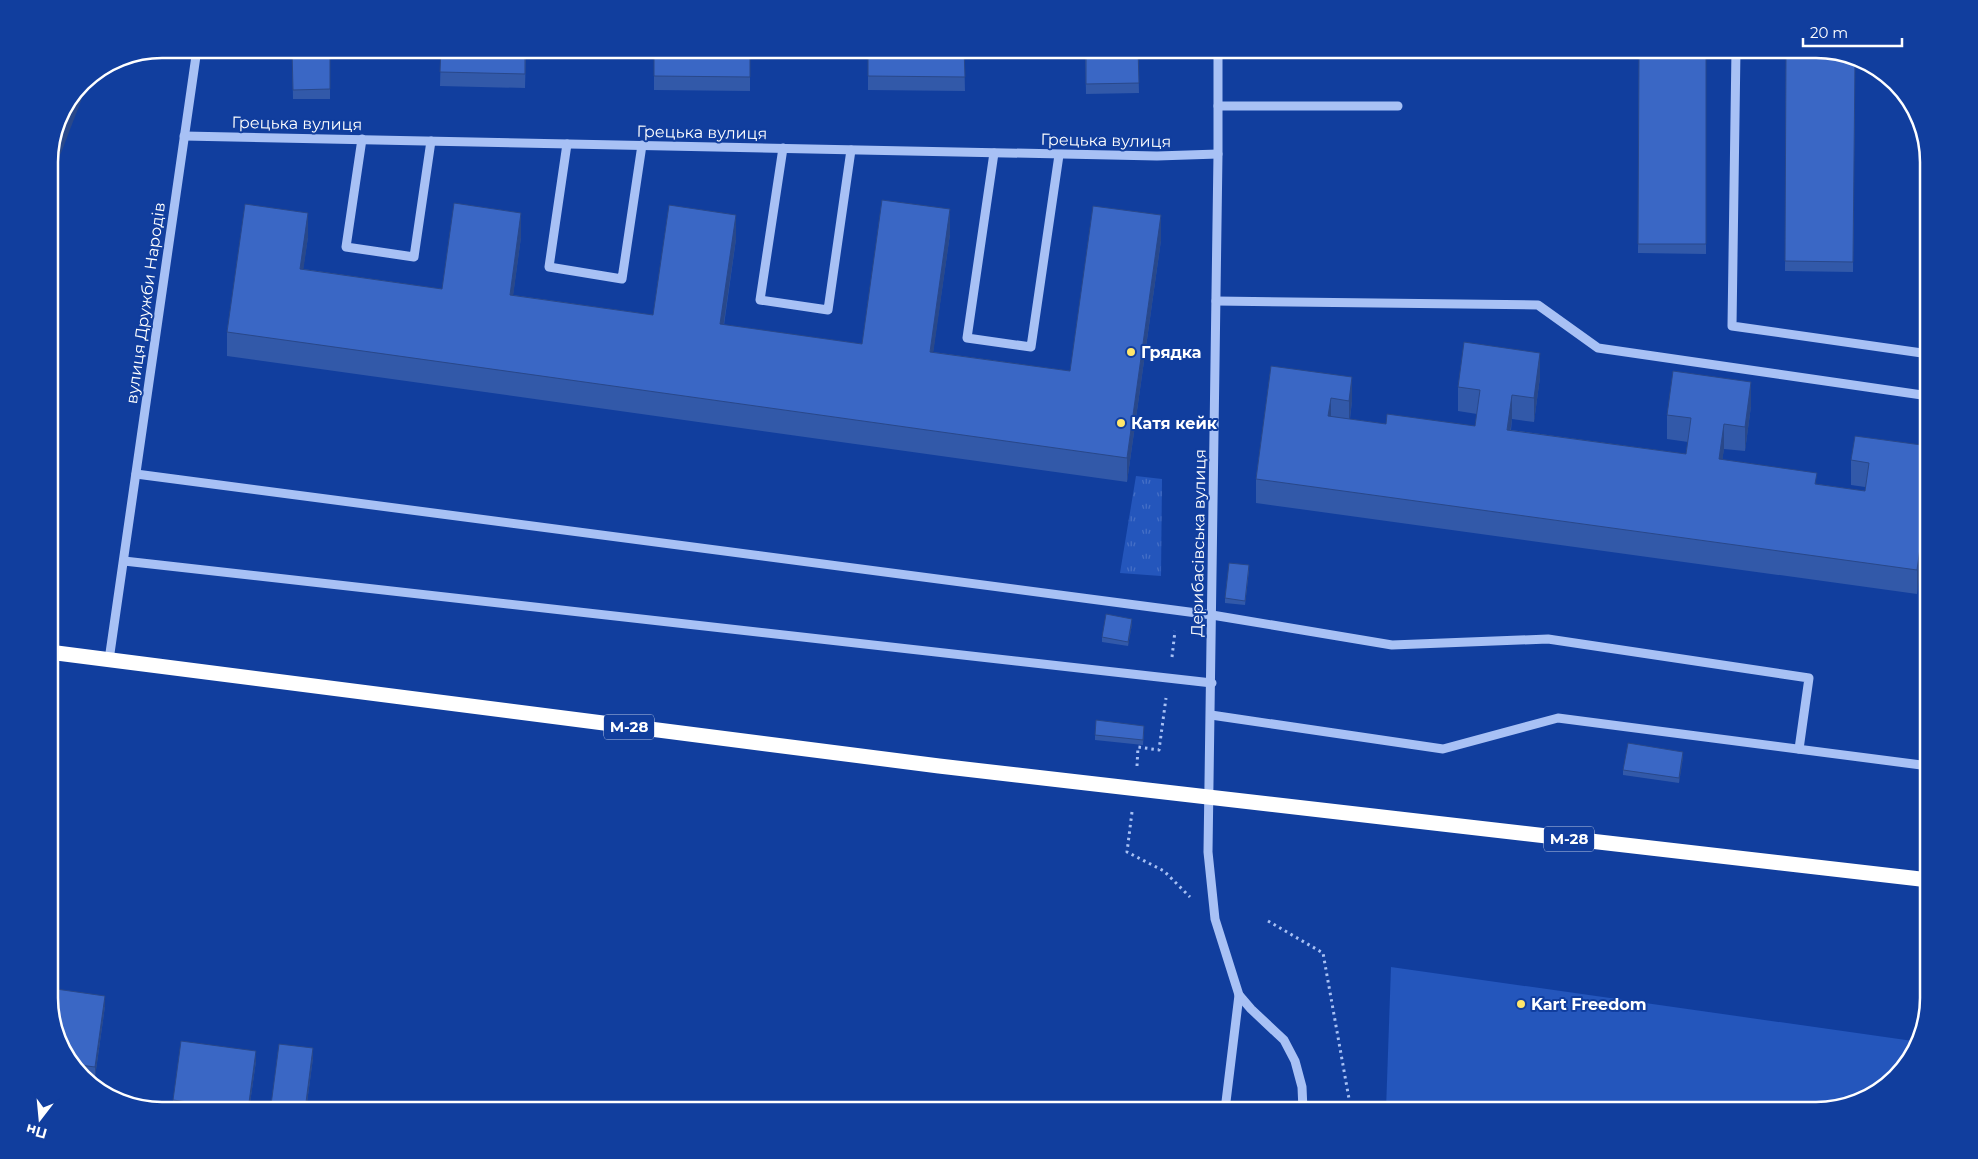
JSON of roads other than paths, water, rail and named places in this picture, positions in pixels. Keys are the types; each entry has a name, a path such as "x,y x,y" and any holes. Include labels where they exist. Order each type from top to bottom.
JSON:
{"highway":[{"name":"М-28","path":"58,653 939,766 1920,879"}],"street":[{"name":"вулиця Дружби Народів","path":"109,660 194,58"},
{"name":"Дерибасівська вулиця","path":"1218,58 1212,683 1208,852 1215,919 1239,995"},
{"path":"1736,58 1732,326 1920,353"},
{"path":"1218,106 1398,106"},
{"name":"Грецька вулиця","path":"184,136 1059,155 1157,156 1218,154"},
{"path":"362,139 346,247 414,257 431,140"},
{"path":"567,144 549,267 622,278 642,145"},
{"path":"782,148 760,300 828,310 852,150"},
{"path":"994,153 967,338 1031,347 1059,155"},
{"path":"1216,301 1538,305 1598,348 1920,395"},
{"path":"136,474 1212,616 1392,645 1548,639 1809,678 1800,749"},
{"path":"124,561 1212,683"},
{"path":"1211,715 1443,749 1558,718 1920,765"},
{"path":"1226,1102 1239,995"},
{"path":"1239,995 1284,1040 1295,1061 1302,1087 1303,1102"}],"place":[{"name":"Грядка","path":"1131,352"},
{"name":"Катя кейк","path":"1121,423"},
{"name":"Kart Freedom","path":"1521,1004"}]}
